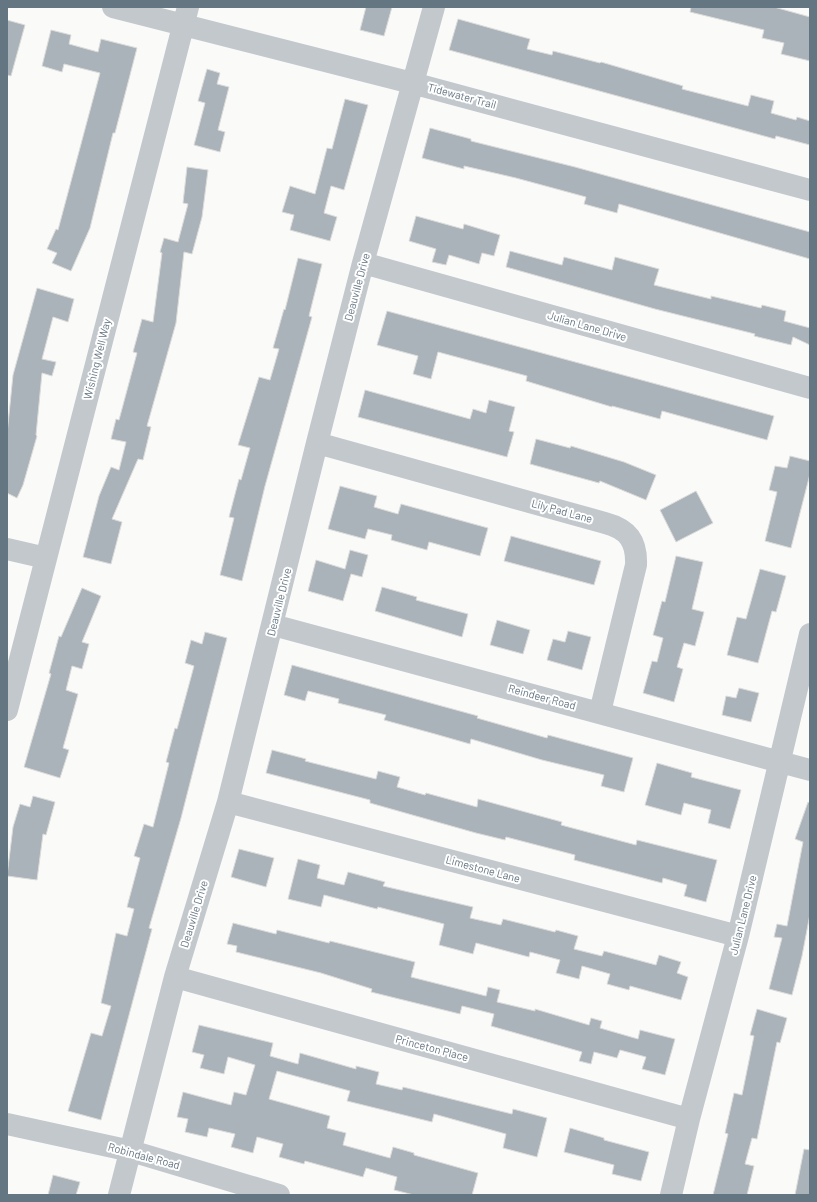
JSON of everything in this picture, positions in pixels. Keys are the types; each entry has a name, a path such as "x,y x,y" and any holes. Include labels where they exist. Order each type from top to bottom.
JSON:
{"street":[{"name":"Tidewater Trail","path":"113,7 186,16 412,83 810,190"},
{"name":"Deauville Drive","path":"119,1195 176,977 228,802 363,263 434,7"},
{"name":"Wishing Well Way","path":"7,710 186,16"},
{"name":"Julian Lane Drive","path":"363,263 810,388"},
{"name":"Lily Pad Lane","path":"317,443 605,522 618,526 625,531 633,543 636,565 600,712"},
{"path":"7,549 46,558"},
{"name":"Reindeer Road","path":"273,625 600,712 810,770"},
{"name":"Julian Lane Drive","path":"671,1195 689,1119 738,936 810,634"},
{"name":"Limestone Lane","path":"228,802 738,936"},
{"name":"Princeton Place","path":"176,977 689,1119"},
{"name":"Robindale Road","path":"7,1124 130,1151 280,1195"}],"building":[{"path":"366,7 392,7 384,36 360,30"},
{"path":"691,7 774,7 810,17 810,61 781,54 784,43 762,38 764,30 690,12"},
{"path":"458,19 530,39 527,49 552,55 553,51 601,62 683,86 682,89 748,106 751,95 774,101 771,113 796,120 797,117 810,121 810,145 776,136 775,139 449,50"},
{"path":"7,20 25,25 11,76 7,75"},
{"path":"51,30 71,35 69,44 98,52 101,39 137,48 115,133 113,133 90,228 71,271 52,263 57,253 47,249 56,229 58,230 100,73 64,64 62,72 42,66"},
{"path":"207,69 220,73 217,84 229,87 218,130 225,132 220,152 194,145 205,103 198,101"},
{"path":"345,99 368,105 344,190 331,186 324,213 337,217 330,241 290,230 294,215 282,212 290,186 315,194 327,148 332,149"},
{"path":"430,128 471,139 471,141 575,167 810,232 810,259 619,204 617,213 584,204 586,197 516,178 464,166 464,169 422,158"},
{"path":"187,167 208,170 202,217 192,254 184,252 176,323 147,426 151,427 143,460 138,459 112,519 122,522 111,564 83,557 99,496 111,467 119,470 126,442 111,439 116,419 119,420 137,353 133,352 142,319 153,322 162,253 160,252 164,238 178,242 188,204 183,203"},
{"path":"416,216 463,229 464,224 500,235 494,256 482,253 479,264 449,255 446,265 432,262 436,249 409,241"},
{"path":"510,251 562,265 564,257 612,270 615,257 659,269 654,285 711,299 711,296 761,308 762,305 786,311 784,321 810,328 810,345 793,337 791,345 754,336 755,334 655,309 506,267"},
{"path":"298,258 322,264 309,316 312,317 265,486 242,581 220,575 234,518 229,517 239,479 241,480 250,448 238,445 259,377 270,380 279,349 273,348 284,309 285,310"},
{"path":"37,288 74,299 68,322 53,317 42,359 56,362 52,376 42,373 37,436 23,485 17,498 7,493 7,434 13,375"},
{"path":"387,311 774,416 767,440 662,411 660,419 612,407 526,381 527,376 438,352 431,379 413,374 418,356 377,345"},
{"path":"365,390 470,419 473,409 486,413 489,400 515,407 509,431 514,432 507,457 358,417"},
{"path":"536,439 570,448 571,446 624,462 656,475 646,500 600,481 599,483 530,464"},
{"path":"790,456 810,461 810,474 791,548 765,541 777,492 769,490 775,466 787,468"},
{"path":"340,486 377,496 374,507 398,514 401,504 488,528 480,556 429,542 427,550 391,540 392,535 368,529 365,539 328,529"},
{"path":"696,491 713,523 676,542 660,510"},
{"path":"511,536 601,561 594,585 504,561"},
{"path":"350,550 368,555 362,577 351,574 343,601 308,591 316,560 345,569"},
{"path":"676,556 703,562 692,609 704,612 695,646 684,643 677,667 683,669 674,702 643,693 652,661 657,662 663,638 653,635 662,601 665,602"},
{"path":"760,569 786,576 776,612 772,611 758,663 727,655 737,617 746,619"},
{"path":"382,587 417,597 416,600 468,614 462,637 375,611"},
{"path":"82,588 101,596 82,642 89,644 82,669 72,666 66,690 78,694 63,748 69,750 60,778 24,767 51,674 49,673 59,636 61,637"},
{"path":"497,620 530,630 523,654 490,645"},
{"path":"568,631 591,637 582,670 547,660 553,639 565,642"},
{"path":"205,632 227,638 181,818 149,928 152,929 101,1120 68,1111 91,1033 102,1036 111,1006 101,1003 116,933 127,936 134,909 127,907 140,858 134,856 144,824 153,827 169,763 166,762 175,728 177,729 194,666 185,663 191,640 202,644"},
{"path":"292,665 478,716 477,718 547,738 548,735 633,758 624,792 601,786 604,775 542,760 471,739 470,744 384,720 386,715 338,703 339,699 308,691 305,701 284,695"},
{"path":"739,688 759,693 751,722 722,715 726,696 736,698"},
{"path":"272,750 306,759 305,761 376,779 378,771 400,777 397,787 425,795 426,793 477,807 478,799 562,822 561,825 636,845 637,840 717,860 706,902 684,896 687,885 663,878 662,883 574,860 575,855 506,837 505,840 476,833 370,803 370,800 266,773"},
{"path":"657,763 692,773 691,777 741,790 730,829 708,823 711,810 684,803 681,815 645,805"},
{"path":"33,796 55,802 46,835 43,834 37,880 7,876 13,827 20,804 30,807"},
{"path":"808,802 810,803 810,914 802,956 792,995 769,989 782,938 774,937 777,924 787,926 803,842 795,839"},
{"path":"239,849 274,858 266,887 231,877"},
{"path":"298,859 320,865 317,878 344,885 348,872 385,882 383,886 473,907 470,918 501,925 503,919 578,936 574,949 602,956 604,951 656,965 659,955 681,962 677,973 688,977 681,1000 630,986 629,990 607,984 610,974 582,966 579,979 556,973 560,960 530,952 529,957 476,943 473,954 439,945 444,924 378,907 377,909 324,895 321,907 288,899"},
{"path":"233,923 276,934 277,930 329,943 330,941 415,962 411,977 486,996 488,987 500,990 497,1002 535,1011 535,1009 589,1025 591,1018 602,1021 600,1028 638,1039 640,1030 675,1039 665,1075 642,1069 646,1057 620,1050 617,1058 594,1052 591,1064 579,1061 582,1052 491,1026 494,1014 462,1006 460,1014 371,992 372,989 321,973 236,952 237,946 227,944"},
{"path":"757,1009 787,1018 780,1043 777,1042 757,1139 752,1138 745,1164 754,1166 747,1195 713,1195 728,1134 725,1133 734,1093 742,1095 754,1036 750,1035"},
{"path":"199,1025 273,1043 270,1056 298,1064 300,1053 356,1069 356,1066 379,1072 376,1084 402,1090 403,1087 512,1114 513,1109 547,1118 537,1157 503,1148 506,1134 434,1114 432,1122 347,1101 350,1091 277,1071 269,1099 330,1116 327,1128 346,1133 343,1145 390,1158 393,1147 414,1153 414,1155 478,1173 472,1195 414,1195 394,1190 397,1177 366,1168 363,1177 305,1161 304,1164 279,1157 283,1144 257,1137 253,1153 231,1147 235,1134 209,1128 207,1137 185,1132 188,1119 177,1117 183,1092 231,1105 234,1092 246,1095 255,1065 228,1057 224,1074 200,1068 204,1055 192,1052"},
{"path":"570,1128 604,1138 604,1140 649,1152 641,1181 612,1174 614,1165 564,1152"},
{"path":"804,1149 810,1150 810,1195 795,1195"},
{"path":"53,1175 80,1182 76,1195 48,1195"}]}
